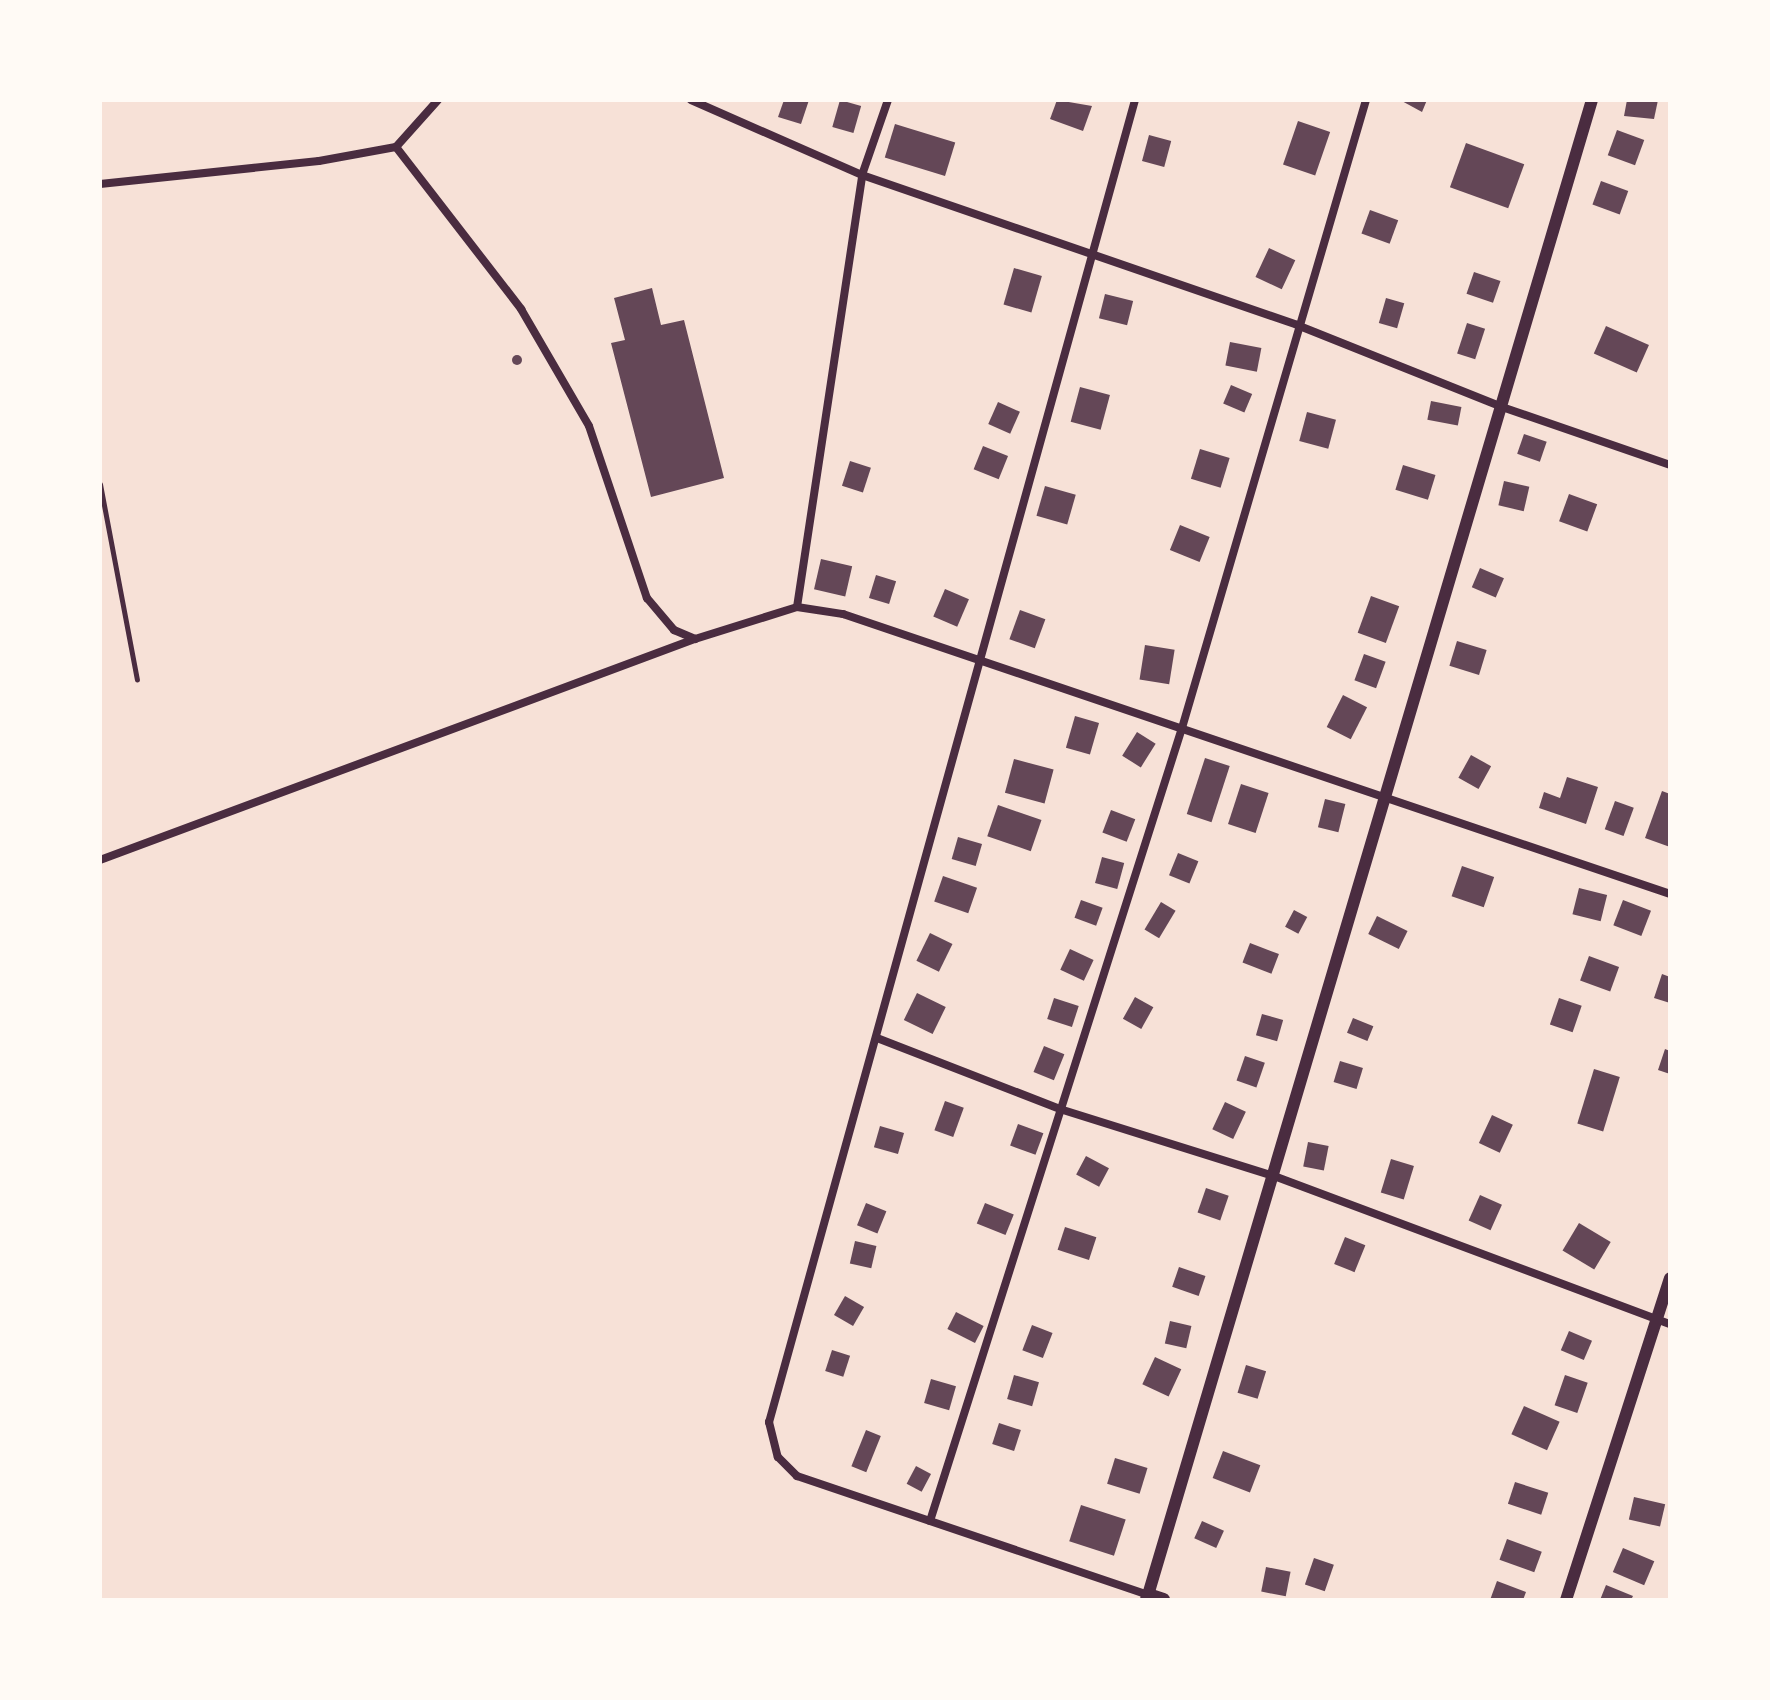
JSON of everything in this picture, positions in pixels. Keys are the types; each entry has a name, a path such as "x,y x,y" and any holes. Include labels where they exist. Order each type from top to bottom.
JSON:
{"main road":[{"path":"1163,1600 1147,1598 1592,100"},
{"path":"1566,1600 1664,1322 1670,1278"}],"street":[{"path":"100,184 319,161 396,147 438,100"},
{"path":"691,100 862,175 1297,325 1502,407 1670,465"},
{"path":"797,607 862,175 888,100"},
{"path":"1135,100 1090,253 877,1038 769,1422 778,1457 797,1476 1147,1598"},
{"path":"930,1521 1182,728 1297,325 1366,100"},
{"path":"396,147 521,309 589,426 647,598 674,630 695,639"},
{"path":"100,860 695,639 797,607 843,614 979,658 1670,894"},
{"path":"877,1038 1063,1110 1274,1176 1664,1322"}],"lane":[{"path":"100,484 137,680"}],"building":[{"path":"784,100 809,100 801,124 778,117"},
{"path":"840,100 861,106 853,133 832,127"},
{"path":"1057,100 1092,106 1083,131 1050,119"},
{"path":"1400,100 1427,100 1422,112"},
{"path":"1627,100 1658,100 1654,119 1624,116"},
{"path":"1298,121 1330,132 1315,176 1283,164"},
{"path":"895,124 955,142 945,176 885,157"},
{"path":"1617,130 1644,140 1635,165 1608,155"},
{"path":"1149,135 1171,141 1164,167 1142,161"},
{"path":"1466,143 1524,164 1508,208 1450,187"},
{"path":"1601,181 1628,191 1620,214 1592,204"},
{"path":"1370,210 1398,220 1390,244 1361,233"},
{"path":"1269,248 1295,260 1282,289 1255,277"},
{"path":"1014,268 1042,276 1031,313 1004,305"},
{"path":"1474,272 1500,281 1493,303 1467,294"},
{"path":"652,288 661,325 684,320 724,478 651,497 611,343 625,340 614,298"},
{"path":"1105,294 1133,301 1127,325 1099,318"},
{"path":"1386,298 1404,303 1397,328 1379,323"},
{"path":"1467,323 1485,329 1475,359 1457,353"},
{"path":"1606,326 1649,345 1637,373 1594,353"},
{"path":"1230,342 1261,348 1257,372 1225,366"},
{"path":"517,355 522,360 517,365 512,360"},
{"path":"1231,385 1252,394 1244,412 1223,403"},
{"path":"1080,387 1110,395 1101,430 1071,422"},
{"path":"1431,401 1461,407 1458,426 1427,420"},
{"path":"998,402 1020,412 1010,434 988,424"},
{"path":"1307,412 1336,420 1328,449 1299,441"},
{"path":"1524,434 1547,442 1540,462 1517,454"},
{"path":"983,446 1008,456 999,479 974,469"},
{"path":"1200,449 1230,458 1221,488 1191,479"},
{"path":"850,461 871,468 863,493 842,486"},
{"path":"1403,465 1436,475 1428,500 1395,490"},
{"path":"1504,481 1529,487 1524,511 1498,505"},
{"path":"1045,486 1076,495 1067,525 1036,516"},
{"path":"1569,494 1597,504 1587,532 1559,521"},
{"path":"1180,525 1210,537 1200,562 1170,550"},
{"path":"821,559 852,566 845,596 814,589"},
{"path":"1480,568 1504,578 1496,597 1472,587"},
{"path":"876,575 896,581 889,604 869,598"},
{"path":"945,589 969,599 957,627 933,617"},
{"path":"1371,596 1399,606 1386,643 1358,633"},
{"path":"1020,610 1045,619 1035,648 1009,639"},
{"path":"1457,641 1487,650 1479,675 1449,666"},
{"path":"1145,645 1175,650 1169,684 1140,680"},
{"path":"1364,654 1386,662 1376,688 1354,680"},
{"path":"1343,695 1367,707 1351,739 1327,727"},
{"path":"1075,716 1099,723 1090,755 1066,748"},
{"path":"1137,732 1156,744 1141,767 1122,756"},
{"path":"1471,755 1491,766 1479,789 1458,778"},
{"path":"1205,758 1230,766 1211,822 1187,814"},
{"path":"1014,759 1054,770 1045,803 1005,793"},
{"path":"1567,777 1598,787 1586,824 1539,808 1544,792 1560,798"},
{"path":"1241,784 1269,793 1256,833 1228,824"},
{"path":"1662,791 1670,794 1670,847 1645,838"},
{"path":"1325,799 1345,804 1338,832 1318,827"},
{"path":"1615,801 1634,808 1624,836 1605,829"},
{"path":"998,805 1041,820 1031,851 987,836"},
{"path":"1111,810 1135,819 1127,842 1102,832"},
{"path":"958,837 982,844 976,866 952,859"},
{"path":"1178,853 1198,861 1189,883 1169,875"},
{"path":"1102,857 1124,863 1117,889 1095,883"},
{"path":"1462,866 1494,877 1484,907 1452,896"},
{"path":"943,876 977,888 968,913 934,902"},
{"path":"1579,888 1607,895 1601,921 1572,914"},
{"path":"1081,900 1103,908 1096,926 1075,918"},
{"path":"1623,900 1651,911 1641,936 1613,925"},
{"path":"1161,902 1176,911 1159,938 1145,929"},
{"path":"1294,910 1307,917 1298,934 1285,927"},
{"path":"1377,916 1408,931 1399,949 1368,934"},
{"path":"930,933 952,944 939,972 916,961"},
{"path":"1250,943 1279,954 1271,974 1242,963"},
{"path":"1070,949 1094,960 1084,981 1060,970"},
{"path":"1589,956 1619,967 1610,991 1580,980"},
{"path":"1662,974 1670,977 1670,1003 1654,998"},
{"path":"917,993 946,1007 933,1034 904,1020"},
{"path":"1135,997 1153,1007 1141,1029 1123,1019"},
{"path":"1054,998 1079,1006 1072,1027 1047,1019"},
{"path":"1559,998 1582,1006 1573,1032 1550,1024"},
{"path":"1262,1014 1283,1020 1277,1041 1256,1035"},
{"path":"1353,1018 1373,1026 1367,1041 1347,1033"},
{"path":"1044,1046 1064,1054 1054,1080 1034,1072"},
{"path":"1665,1049 1670,1051 1670,1074 1658,1070"},
{"path":"1245,1056 1265,1063 1256,1087 1237,1081"},
{"path":"1340,1061 1363,1068 1357,1089 1334,1082"},
{"path":"1594,1069 1620,1077 1603,1131 1577,1124"},
{"path":"945,1101 964,1108 953,1137 934,1130"},
{"path":"1225,1102 1246,1112 1233,1139 1212,1129"},
{"path":"1492,1115 1513,1125 1500,1153 1479,1143"},
{"path":"1018,1124 1043,1133 1036,1155 1010,1146"},
{"path":"880,1126 904,1133 898,1154 874,1147"},
{"path":"1308,1142 1329,1146 1324,1171 1303,1167"},
{"path":"1086,1156 1109,1168 1099,1187 1076,1175"},
{"path":"1391,1159 1414,1166 1404,1199 1381,1192"},
{"path":"1206,1188 1229,1196 1220,1220 1198,1213"},
{"path":"1480,1195 1502,1205 1491,1230 1469,1221"},
{"path":"866,1203 886,1211 877,1233 857,1225"},
{"path":"985,1203 1014,1215 1006,1235 977,1223"},
{"path":"1579,1223 1611,1242 1594,1269 1563,1250"},
{"path":"1065,1227 1096,1237 1089,1260 1058,1250"},
{"path":"1345,1237 1365,1245 1355,1272 1334,1264"},
{"path":"855,1241 876,1246 871,1268 850,1263"},
{"path":"1179,1267 1205,1276 1199,1296 1172,1287"},
{"path":"845,1296 864,1307 853,1326 834,1315"},
{"path":"956,1312 984,1326 975,1343 947,1329"},
{"path":"1170,1321 1191,1326 1186,1348 1165,1343"},
{"path":"1032,1325 1053,1333 1043,1358 1022,1350"},
{"path":"1569,1331 1592,1341 1584,1360 1561,1350"},
{"path":"832,1350 850,1356 843,1377 825,1371"},
{"path":"1155,1357 1181,1369 1169,1396 1142,1384"},
{"path":"1246,1365 1266,1371 1258,1399 1238,1393"},
{"path":"1014,1375 1039,1382 1032,1406 1007,1399"},
{"path":"1565,1375 1588,1383 1577,1413 1555,1405"},
{"path":"931,1379 956,1386 949,1410 924,1403"},
{"path":"1524,1406 1560,1422 1547,1450 1511,1434"},
{"path":"999,1423 1021,1430 1014,1451 992,1444"},
{"path":"866,1430 881,1436 866,1472 851,1466"},
{"path":"1223,1451 1260,1465 1250,1492 1213,1478"},
{"path":"1115,1458 1148,1468 1140,1494 1107,1484"},
{"path":"916,1466 931,1474 922,1492 907,1484"},
{"path":"1515,1482 1548,1493 1541,1515 1508,1504"},
{"path":"1634,1497 1665,1504 1660,1527 1629,1519"},
{"path":"1081,1505 1126,1520 1114,1556 1069,1541"},
{"path":"1202,1521 1224,1531 1216,1548 1194,1538"},
{"path":"1507,1539 1542,1552 1534,1572 1499,1560"},
{"path":"1623,1548 1654,1561 1644,1585 1613,1572"},
{"path":"1314,1558 1334,1565 1325,1591 1305,1584"},
{"path":"1266,1567 1291,1572 1286,1596 1261,1592"},
{"path":"1497,1581 1526,1592 1523,1600 1490,1600"},
{"path":"1606,1585 1633,1596 1631,1600 1600,1600"}]}
